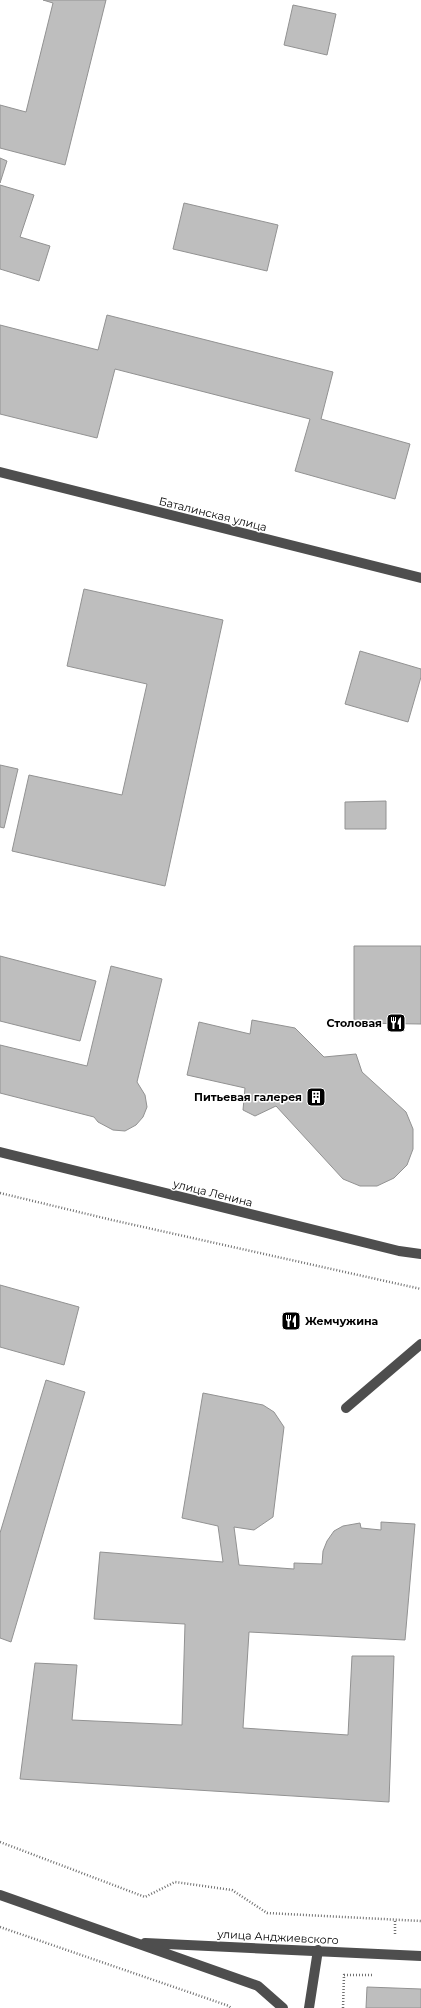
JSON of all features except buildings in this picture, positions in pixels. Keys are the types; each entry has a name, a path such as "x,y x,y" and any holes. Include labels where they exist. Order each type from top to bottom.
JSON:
{"street":[{"name":"Баталинская улица","path":"0,472 421,578"},
{"name":"улица Ленина","path":"0,1152 399,1251 421,1254"},
{"path":"346,1408 421,1344"},
{"name":"улица Анджиевского","path":"0,1895 258,1986 283,2008"},
{"name":"улица Анджиевского","path":"133,1942 421,1956"},
{"path":"309,2008 318,1950"}],"path":[{"path":"0,1193 112,1220 421,1289"},
{"path":"0,1842 146,1897 175,1882 232,1890 267,1913 421,1921"},
{"path":"0,1927 229,2006 231,2008"}],"place":[{"name":"Столовая","path":"396,1023"},
{"name":"Питьевая галерея","path":"316,1097"},
{"name":"Жемчужина","path":"291,1321"}]}
